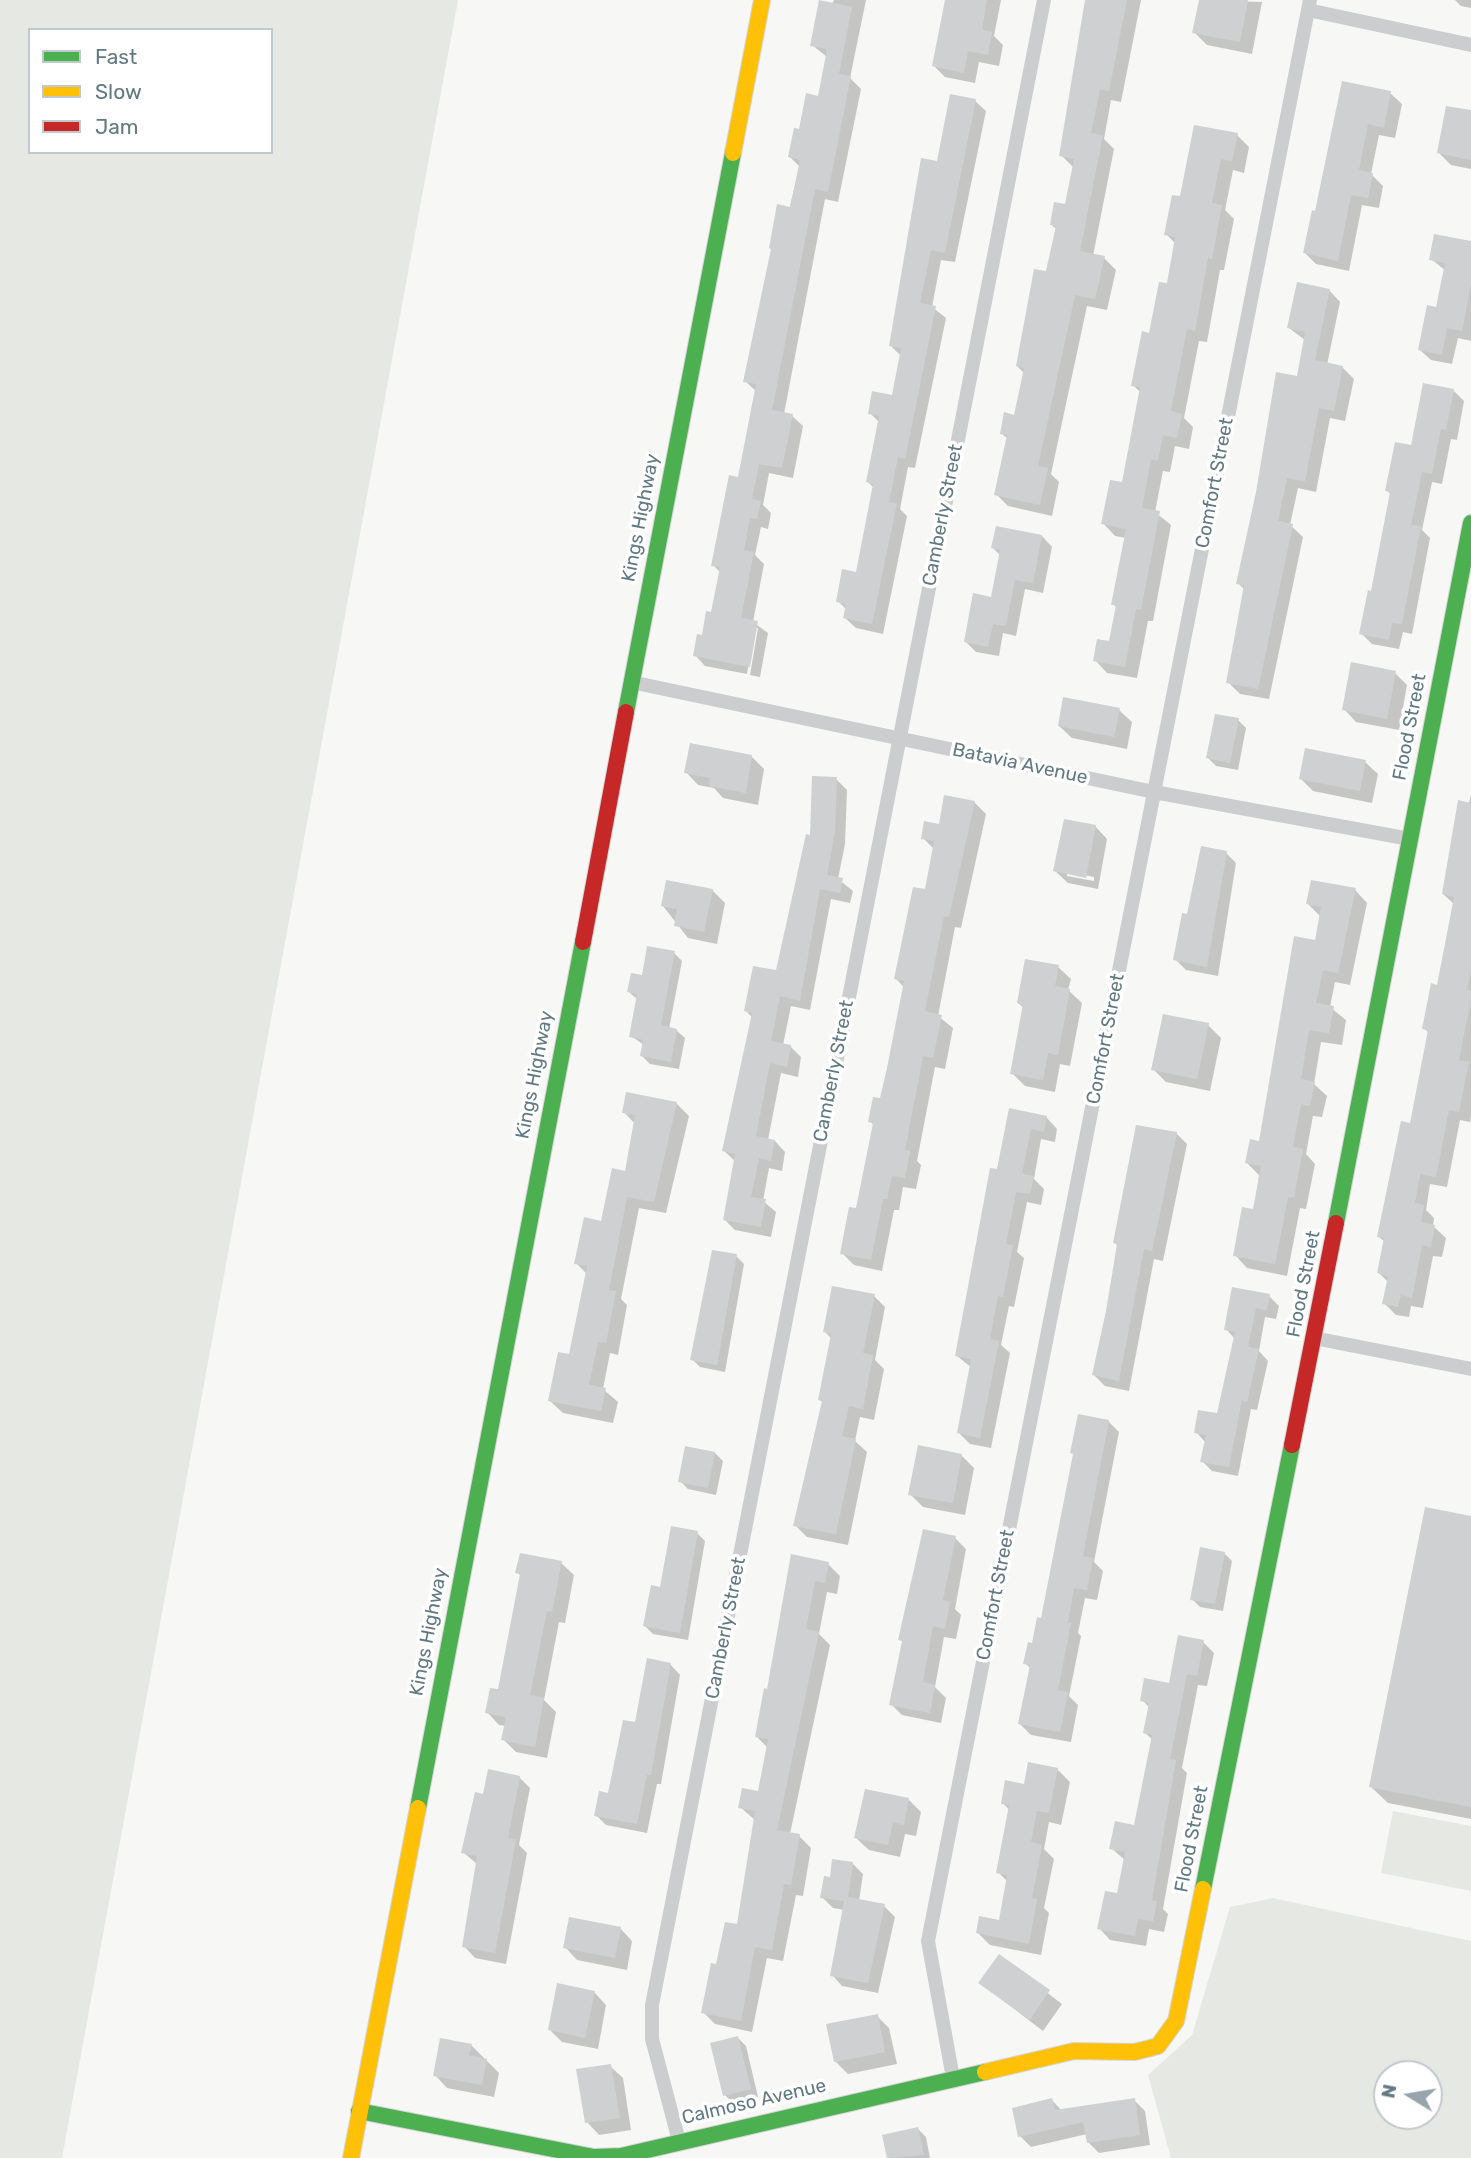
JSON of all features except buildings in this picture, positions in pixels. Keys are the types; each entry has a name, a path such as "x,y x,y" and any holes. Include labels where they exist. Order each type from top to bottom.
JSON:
{"street":[{"name":"Kings Highway","path":"351,2158 762,0"},
{"name":"Camberly Street","path":"679,2141 652,2039 652,2005 1044,0"},
{"path":"1309,5 1471,45"},
{"name":"Comfort Street","path":"953,2078 928,1941 1309,5"},
{"name":"Flood Street","path":"1158,2046 1176,2021 1314,1338 1471,523"},
{"name":"Batavia Avenue","path":"631,682 1154,792 1410,839"},
{"path":"1314,1338 1471,1369"},
{"name":"Calmoso Avenue","path":"359,2111 594,2157 621,2156 1074,2051 1135,2052 1158,2046"}],"shaded area":[{"path":"0,0 458,0 62,2158 0,2158"},
{"path":"1393,1811 1471,1826 1471,1891 1381,1873"},
{"path":"1273,1898 1471,1941 1471,2158 1171,2158 1148,2075 1192,2035 1230,1907"}],"traffic: fast":[{"path":"626,712 733,153"},
{"path":"1336,1223 1471,523"},
{"path":"418,1808 583,942"},
{"path":"1203,1889 1292,1445"},
{"path":"359,2111 594,2157 621,2156 985,2072"}],"traffic: slow":[{"path":"733,153 762,0"},
{"path":"351,2158 418,1808"},
{"path":"985,2072 1074,2051 1135,2052 1158,2046 1176,2021 1203,1889"}],"traffic: jam":[{"path":"583,942 626,712"},
{"path":"1292,1445 1336,1223"}]}
